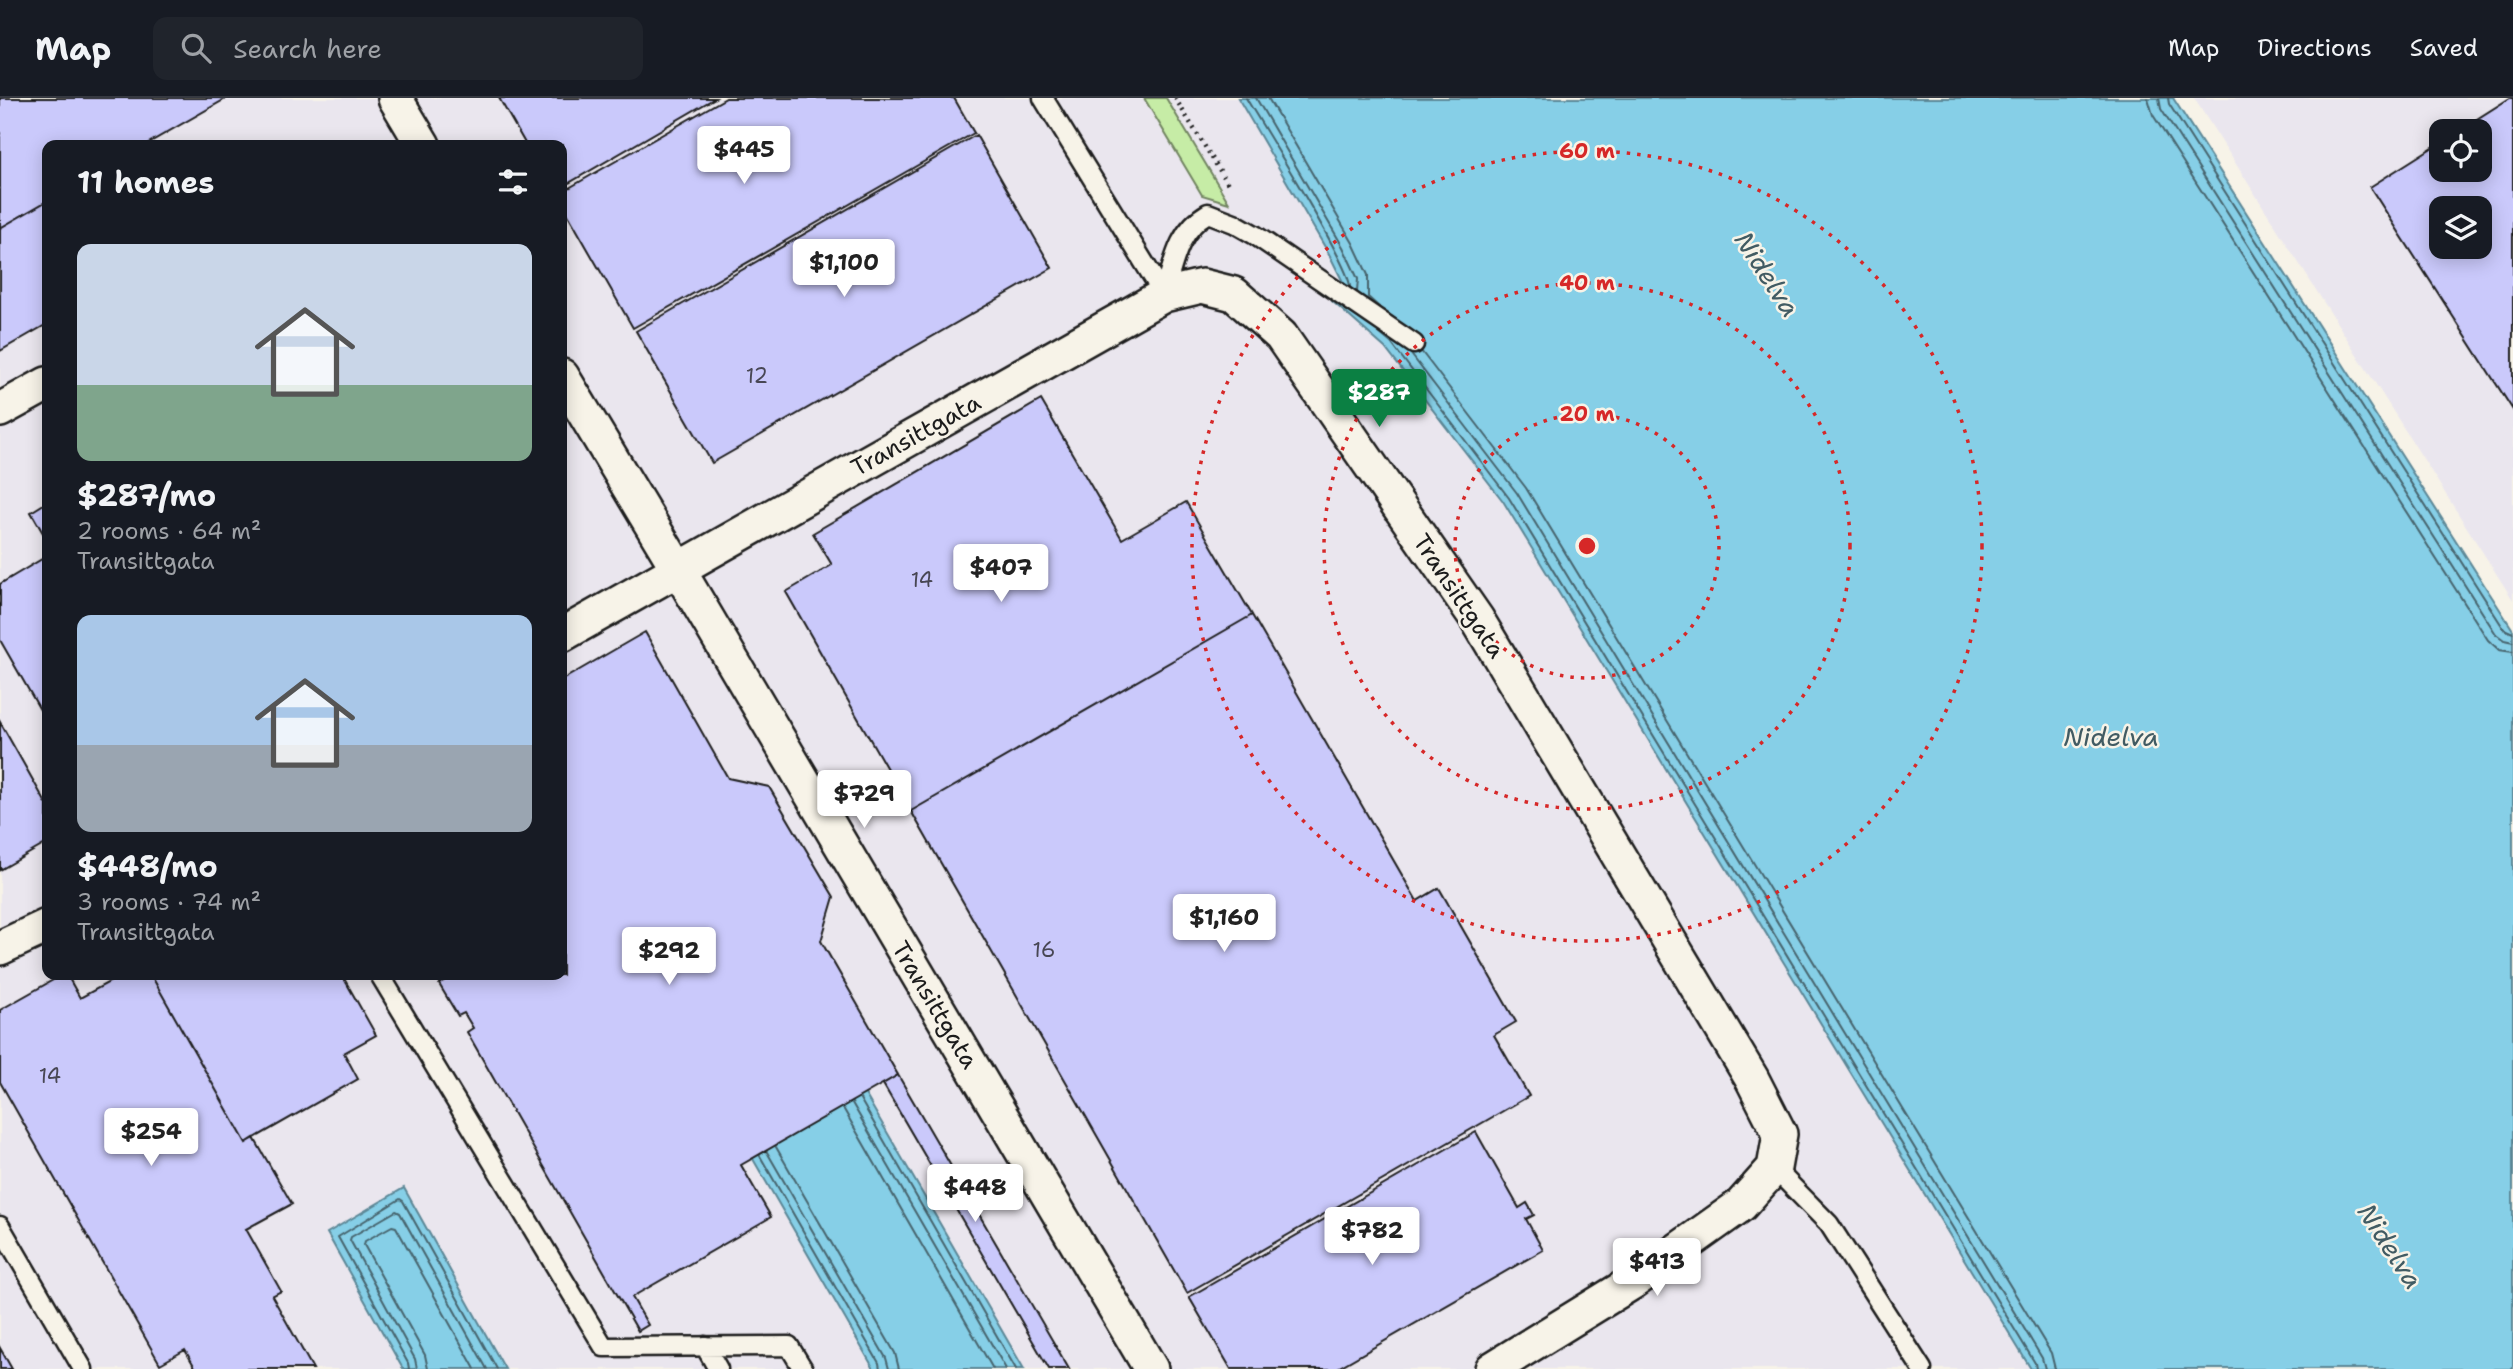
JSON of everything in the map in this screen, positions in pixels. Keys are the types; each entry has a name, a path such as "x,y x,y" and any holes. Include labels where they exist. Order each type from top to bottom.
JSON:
{"street":[{"path":"395,98 420,140"},
{"name":"Transittgata","path":"678,569 1164,295 1202,286 1234,295 1281,336 1477,619 1752,1079 1780,1134 1774,1168"},
{"name":"Transittgata","path":"567,384 1151,1369"},
{"path":"0,410 42,387"},
{"path":"567,632 678,569"},
{"path":"0,948 42,928"},
{"path":"1492,1369 1633,1282 1741,1205 1774,1168"}],"lane":[{"path":"1043,98 1164,295"},
{"path":"1164,295 1179,244 1194,221 1208,213 1255,235 1414,344"},
{"path":"383,980 604,1347 789,1346 803,1369"},
{"path":"1774,1168 1829,1224 1922,1369"},
{"path":"0,1226 83,1369"},
{"path":"705,1346 718,1369"}],"path":[{"path":"1175,98 1244,210 1234,223"}],"shaded area":[{"path":"0,98 1238,98 1344,284 1332,302 1385,348 1503,501 2031,1369 505,1369 404,1188 327,1233 403,1369 0,1369"},
{"path":"2194,98 2513,98 2513,600"}],"green space":[{"path":"1144,98 1166,98 1229,203 1202,195"}],"water":[{"name":"Nidelva","path":"1238,98 2173,98 2513,630 2513,1369 2031,1369 1503,501 1385,348 1332,301 1344,284"},
{"path":"721,845 1024,1369 874,1369 609,909"},
{"path":"404,1188 505,1369 403,1369 327,1233"}],"building":[{"path":"0,98 227,98 154,140 42,140 42,204 0,228"},
{"path":"499,98 715,98 567,184 567,140 523,140"},
{"path":"726,98 954,98 974,133 633,328 567,213 567,189"},
{"path":"2513,98 2513,410 2370,187 2429,150 2429,182 2492,182 2492,119 2477,119"},
{"path":"976,135 1052,268 712,463 636,331"},
{"path":"42,204 42,327 0,351 0,228"},
{"path":"1041,400 1122,539 1186,502 1252,615 911,811 786,592 832,565 813,533"},
{"path":"42,505 42,531 31,512"},
{"path":"42,559 42,713 0,640 0,584"},
{"path":"1252,615 1417,901 1439,888 1516,1022 1494,1035 1529,1096 1187,1293 911,811"},
{"path":"645,632 728,778 769,787 834,897 821,941 898,1075 741,1165 771,1217 632,1297 648,1325 638,1331 467,1032 473,1028 464,1013 458,1016 439,984 445,980 567,980 567,677"},
{"path":"0,722 42,796 42,846 0,870"},
{"path":"53,980 70,980 80,998 113,980 154,980 246,1143 254,1138 292,1204 246,1229 281,1291 272,1296 313,1369 196,1369 185,1350 160,1364 0,1082 0,1010"},
{"path":"154,980 345,980 376,1035 344,1053 358,1079 246,1143"},
{"path":"898,1075 1069,1369 1049,1369 883,1084"},
{"path":"1476,1132 1519,1208 1527,1203 1534,1215 1526,1219 1543,1250 1336,1369 1231,1369 1189,1297"},
{"path":"0,1348 12,1369 0,1369"}]}
